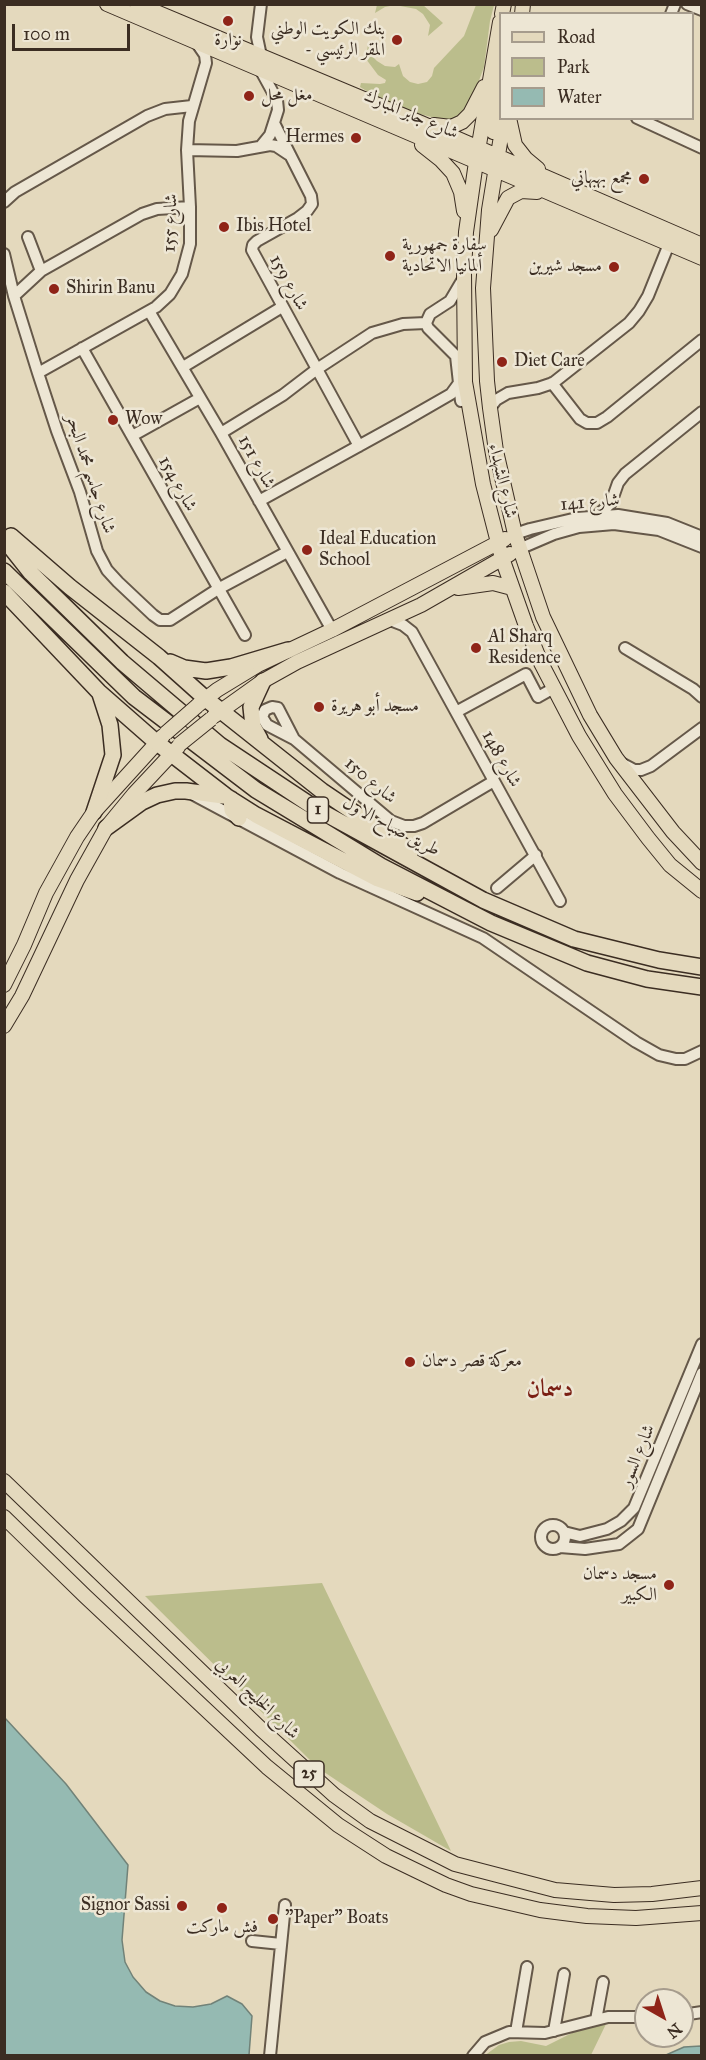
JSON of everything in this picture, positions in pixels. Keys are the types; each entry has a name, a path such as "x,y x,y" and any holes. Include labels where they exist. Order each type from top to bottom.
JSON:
{"highway":[{"path":"4,531 70,587 159,657 216,715 263,744 322,790 483,900"},
{"name":"طريق صباح الاول","path":"4,539 31,573 122,662 220,745 315,808 483,900 574,939 659,960 702,967"},
{"name":"طريق صباح الاول","path":"4,571 134,697 256,790 381,866 446,901 543,946 587,963 647,979 702,987"},
{"path":"4,592 99,692 176,749 229,798 256,815 378,879 411,892 446,901"},
{"path":"159,657 184,668 206,671 231,667 288,650"},
{"path":"263,681 254,697 250,717 263,744"},
{"path":"94,812 113,755 110,725 99,692"},
{"path":"106,828 142,802 157,795 186,791 229,798"},
{"path":"229,798 232,810 239,818"}],"main road":[{"name":"شارع جابر المبارك","path":"107,4 196,42 233,52"},
{"name":"شارع جابر المبارك","path":"137,4 233,52 421,123 487,159"},
{"name":"شارع الشهداء","path":"499,31 491,71 483,288 490,408 496,451 515,534 535,597 582,702 616,758 673,832 702,863"},
{"path":"496,45 499,77"},
{"name":"شارع جابر المبارك","path":"261,63 389,125 487,159 564,192 702,245"},
{"path":"421,123 448,127 462,122 473,108 491,71"},
{"path":"487,159 499,93"},
{"name":"شارع الشهداء","path":"503,120 487,159 466,232 464,279 465,406 498,543 534,645 590,755 620,802 670,865 702,891"},
{"path":"508,120 513,142 522,156 564,192"},
{"path":"389,125 429,150 453,173 461,192 466,232"},
{"path":"484,257 495,219 510,196 526,191 564,192"},
{"name":"شارع جابر المبارك","path":"564,192 702,258"},
{"path":"476,452 481,459 489,460 496,451"},
{"path":"4,985 46,893 77,837 94,812 161,738 202,703 258,665 332,630 515,534"},
{"path":"4,1026 22,996 77,880 106,828 176,749 216,715 263,681 297,662 421,605 519,549"},
{"path":"447,590 493,584 512,588"},
{"name":"شارع الخليج العربي","path":"4,1481 317,1781 351,1808 389,1831 455,1864 507,1879 576,1893 629,1895 702,1888"},
{"name":"25","path":"4,1517 85,1596 294,1790 352,1835 386,1856 446,1885 493,1900 570,1914 636,1918 702,1912"},
{"path":"244,1745 252,1747 260,1742 261,1729"}],"street":[{"name":"شارع 159","path":"261,4 257,44 261,63 278,105 275,125 311,196 311,207 298,218 257,241 252,249 359,446"},
{"path":"687,4 702,10"},
{"path":"205,70 216,60 233,52 257,30"},
{"path":"196,42 205,55 205,70"},
{"name":"شارع 155","path":"38,373 149,311 170,294 182,274 189,244 188,126 192,106 205,70"},
{"path":"4,202 20,189 154,112 192,106"},
{"path":"641,120 702,148"},
{"path":"261,146 275,125"},
{"path":"187,150 237,151 261,146 276,146 291,155"},
{"path":"14,296 41,271 142,214 157,209 190,207"},
{"path":"28,237 41,271"},
{"path":"490,408 500,397 513,391 552,383 618,332 634,317 648,296 669,244"},
{"name":"شارع جاسم محمد البحر","path":"4,254 14,296 38,373 80,492 97,551 107,570 160,620 177,617 219,590"},
{"path":"426,323 430,315 450,302 464,279"},
{"path":"183,366 282,307"},
{"name":"شارع 151","path":"149,311 183,366 332,630"},
{"path":"221,433 284,395 317,369 372,333 403,324 426,323"},
{"path":"426,323 428,328 456,356 459,383 465,406"},
{"path":"552,383 580,419 587,423 597,423 702,340"},
{"name":"شارع 154","path":"81,348 245,635"},
{"path":"487,375 498,386 513,391"},
{"path":"259,501 451,394 459,383"},
{"path":"451,394 465,406"},
{"path":"132,436 200,398"},
{"path":"595,516 607,508 614,499 618,483 629,469 702,412"},
{"path":"614,499 617,508 628,515"},
{"name":"شارع 141","path":"515,534 558,522 595,516 628,515 667,523 702,537"},
{"name":"شارع 141","path":"519,549 554,534 579,527 614,524 659,530 702,547"},
{"path":"219,590 287,552"},
{"path":"412,632 413,621 421,605"},
{"path":"390,620 403,625 412,632"},
{"name":"شارع 148","path":"412,632 560,901"},
{"path":"625,648 693,689 702,697"},
{"path":"456,712 526,674 538,697 554,688"},
{"path":"616,758 634,770 641,770 651,766 702,728"},
{"name":"شارع 150","path":"294,739 391,821 404,826 423,823 494,781"},
{"path":"644,794 643,782 651,766"},
{"path":"186,791 340,873 483,938 636,1042 659,1055 702,1062"},
{"path":"497,888 536,855"},
{"path":"685,1059 702,1051"},
{"name":"شارع السور","path":"564,1532 580,1536 607,1529 621,1521 634,1508 702,1344"},
{"name":"شارع السور","path":"560,1547 592,1548 619,1544 638,1529 702,1373"},
{"path":"553,1524 559,1526 564,1532 565,1540 560,1547 552,1549 545,1547 541,1540 541,1533 545,1527 553,1524"},
{"path":"270,2055 285,1905"},
{"path":"252,1941 281,1944"},
{"path":"516,2032 527,1967"},
{"path":"554,2031 564,1974"},
{"path":"596,2020 603,1982"},
{"path":"473,2055 485,2043 509,2032 533,2034 608,2017 634,2017"}],"green space":[{"path":"377,5 395,5 385,7 375,13"},
{"path":"395,5 423,5 443,23 428,36 430,25 423,14 416,9"},
{"path":"476,5 494,5 484,67 469,108 457,119 443,120 393,107 360,87 361,83 380,84 385,83 386,80 378,75 366,59 368,44 370,54 377,61 385,66 395,67 399,64 403,76 410,82 418,84 427,82 434,68 464,36"},
{"path":"322,1583 451,1851 387,1814 318,1768 145,1596"},
{"path":"606,2024 591,2055 484,2056 499,2045 509,2042 521,2041 546,2046 580,2029"}],"water":[{"path":"4,1717 66,1784 128,1865 122,1940 125,1962 133,1977 146,1992 160,2001 175,2006 193,2007 211,2004 227,1996 242,2004 252,2016 249,2055 5,2055"},
{"path":"701,2046 701,2055 666,2055 682,2048"}],"place":[{"name":"نوارة","path":"228,21"},
{"name":"بنك الكويت الوطني - المقر الرئيسي","path":"397,40"},
{"name":"مغل محل","path":"249,96"},
{"name":"Hermes","path":"356,138"},
{"name":"مجمع بهبهاني","path":"644,179"},
{"name":"Ibis Hotel","path":"224,227"},
{"name":"سفارة جمهورية ألمانيا الاتحادية","path":"390,256"},
{"name":"مسجد شيرين","path":"614,267"},
{"name":"Shirin Banu","path":"54,289"},
{"name":"Diet Care","path":"502,362"},
{"name":"Wow","path":"113,420"},
{"name":"Ideal Education School","path":"307,550"},
{"name":"Al Sharq Residence","path":"476,648"},
{"name":"مسجد أبو هريرة","path":"319,707"},
{"name":"معركة قصر دسمان","path":"410,1362"},
{"name":"مسجد دسمان الكبير","path":"669,1585"},
{"name":"Signor Sassi","path":"182,1906"},
{"name":"فش ماركت","path":"222,1908"},
{"name":"\"Paper\" Boats","path":"273,1919"}],"district":[{"name":"دسمان","path":"550,1390"}]}
